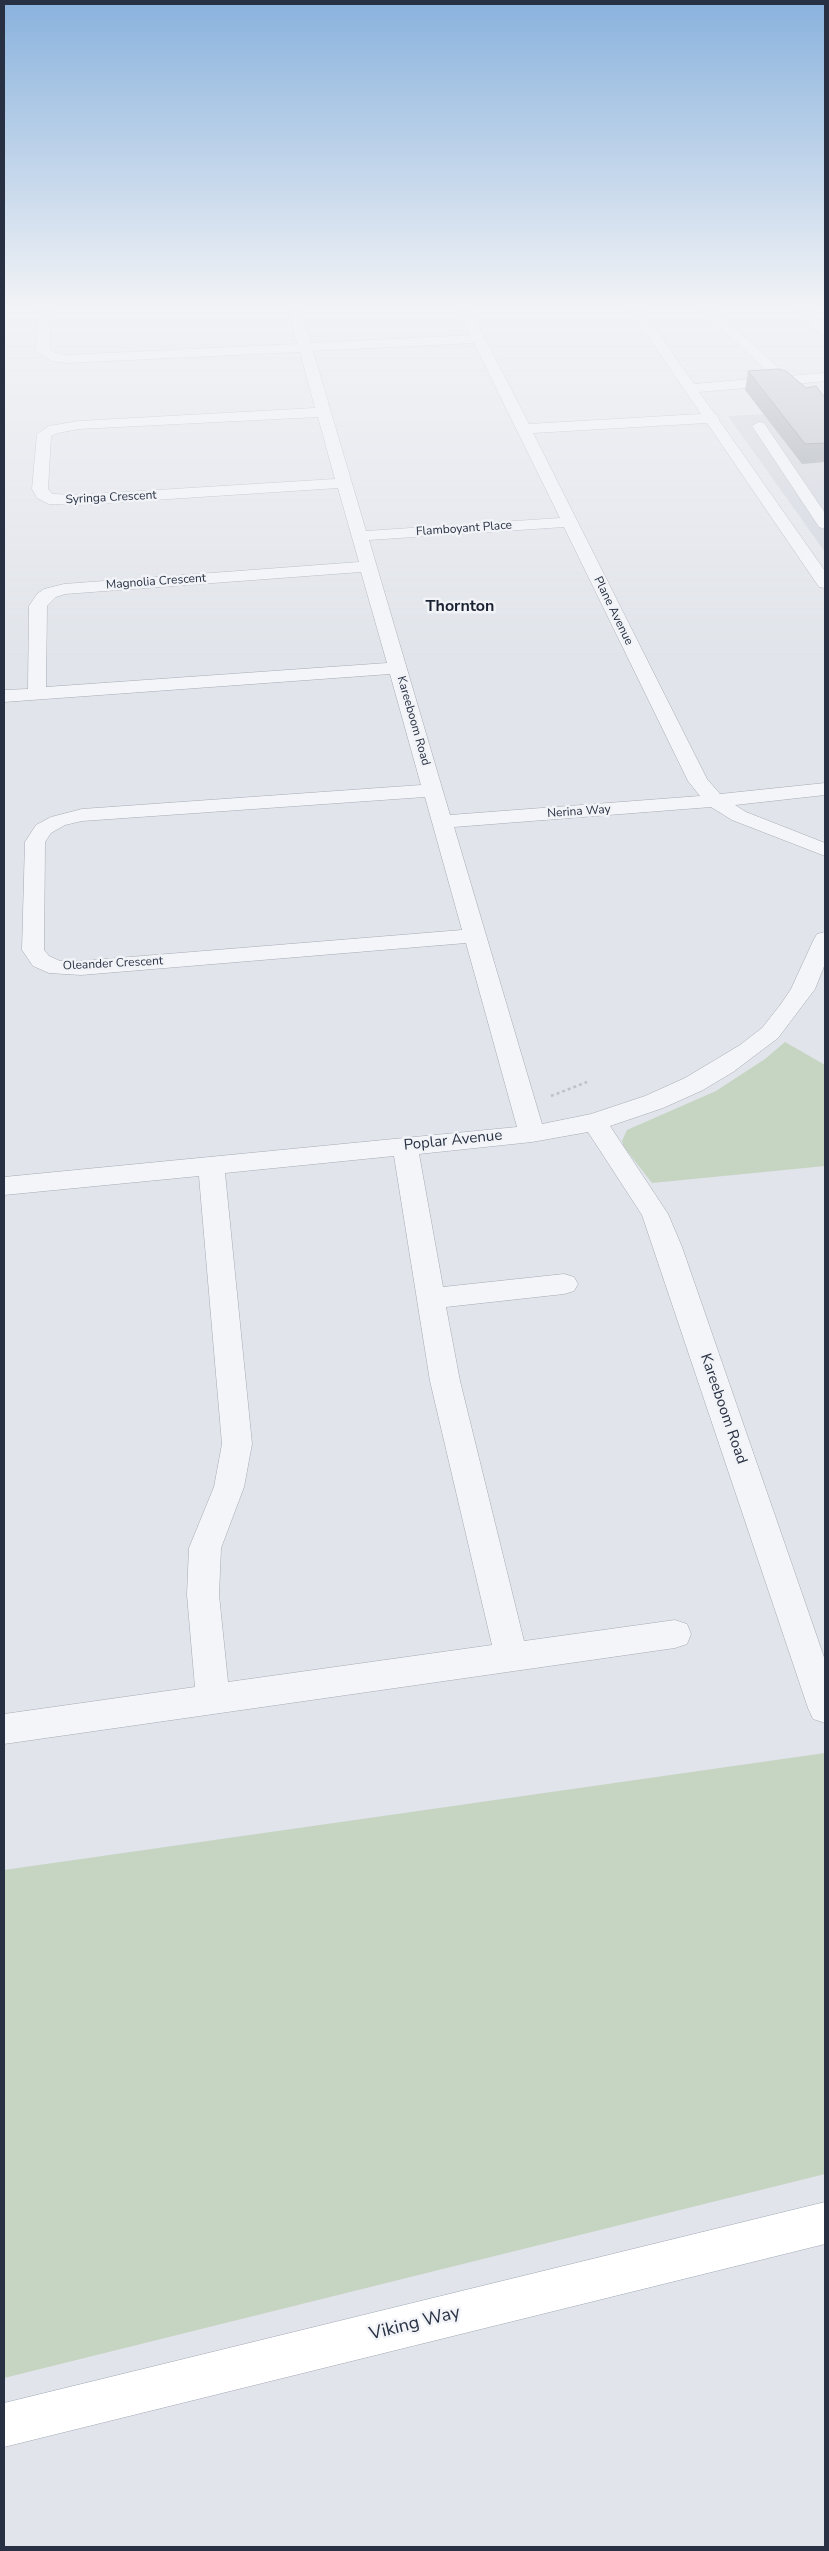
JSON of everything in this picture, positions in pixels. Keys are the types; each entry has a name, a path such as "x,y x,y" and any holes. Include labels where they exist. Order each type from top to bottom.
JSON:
{"main road":[{"name":"Viking Way","path":"4,2425 825,2223"}],"street":[{"name":"Syringa Crescent","path":"54,428 44,434 40,489 43,495 49,499 77,500 345,483"},
{"name":"Kareeboom Road","path":"329,428 532,1134"},
{"path":"525,429 541,428"},
{"path":"720,428 825,584"},
{"path":"759,428 825,524"},
{"name":"Plane Avenue","path":"525,429 695,776 715,800 752,823 825,850"},
{"name":"Flamboyant Place","path":"360,536 569,522"},
{"name":"Magnolia Crescent","path":"37,694 38,606 42,598 50,592 64,589 368,566"},
{"path":"4,696 398,668"},
{"name":"Nerina Way","path":"442,822 715,800 825,789"},
{"name":"Oleander Crescent","path":"433,790 82,814 58,821 43,829 35,842 33,950 41,961 57,968 81,968 475,936"},
{"name":"Poplar Avenue","path":"4,1186 532,1134 595,1122 654,1102 694,1084 749,1050 770,1033 790,1010 825,939"},
{"name":"Kareeboom Road","path":"595,1122 655,1214 668,1247 825,1708"},
{"path":"405,1146 445,1381 511,1657"},
{"path":"211,1166 237,1444 228,1486 205,1548 203,1595 213,1699"},
{"path":"432,1298 564,1284"},
{"path":"4,1729 675,1634"}],"path":[{"path":"546,1097 587,1082"}],"shaded area":[{"path":"737,428 825,428 825,552"}],"green space":[{"path":"785,1042 825,1065 825,1166 652,1183 624,1147 622,1141 627,1130 716,1091 765,1059"},
{"path":"825,1753 825,2174 4,2378 4,1870"}],"building":[{"path":"793,428 825,428 825,443 805,444"}],"district":[{"name":"Thornton","path":"460,607"}]}
